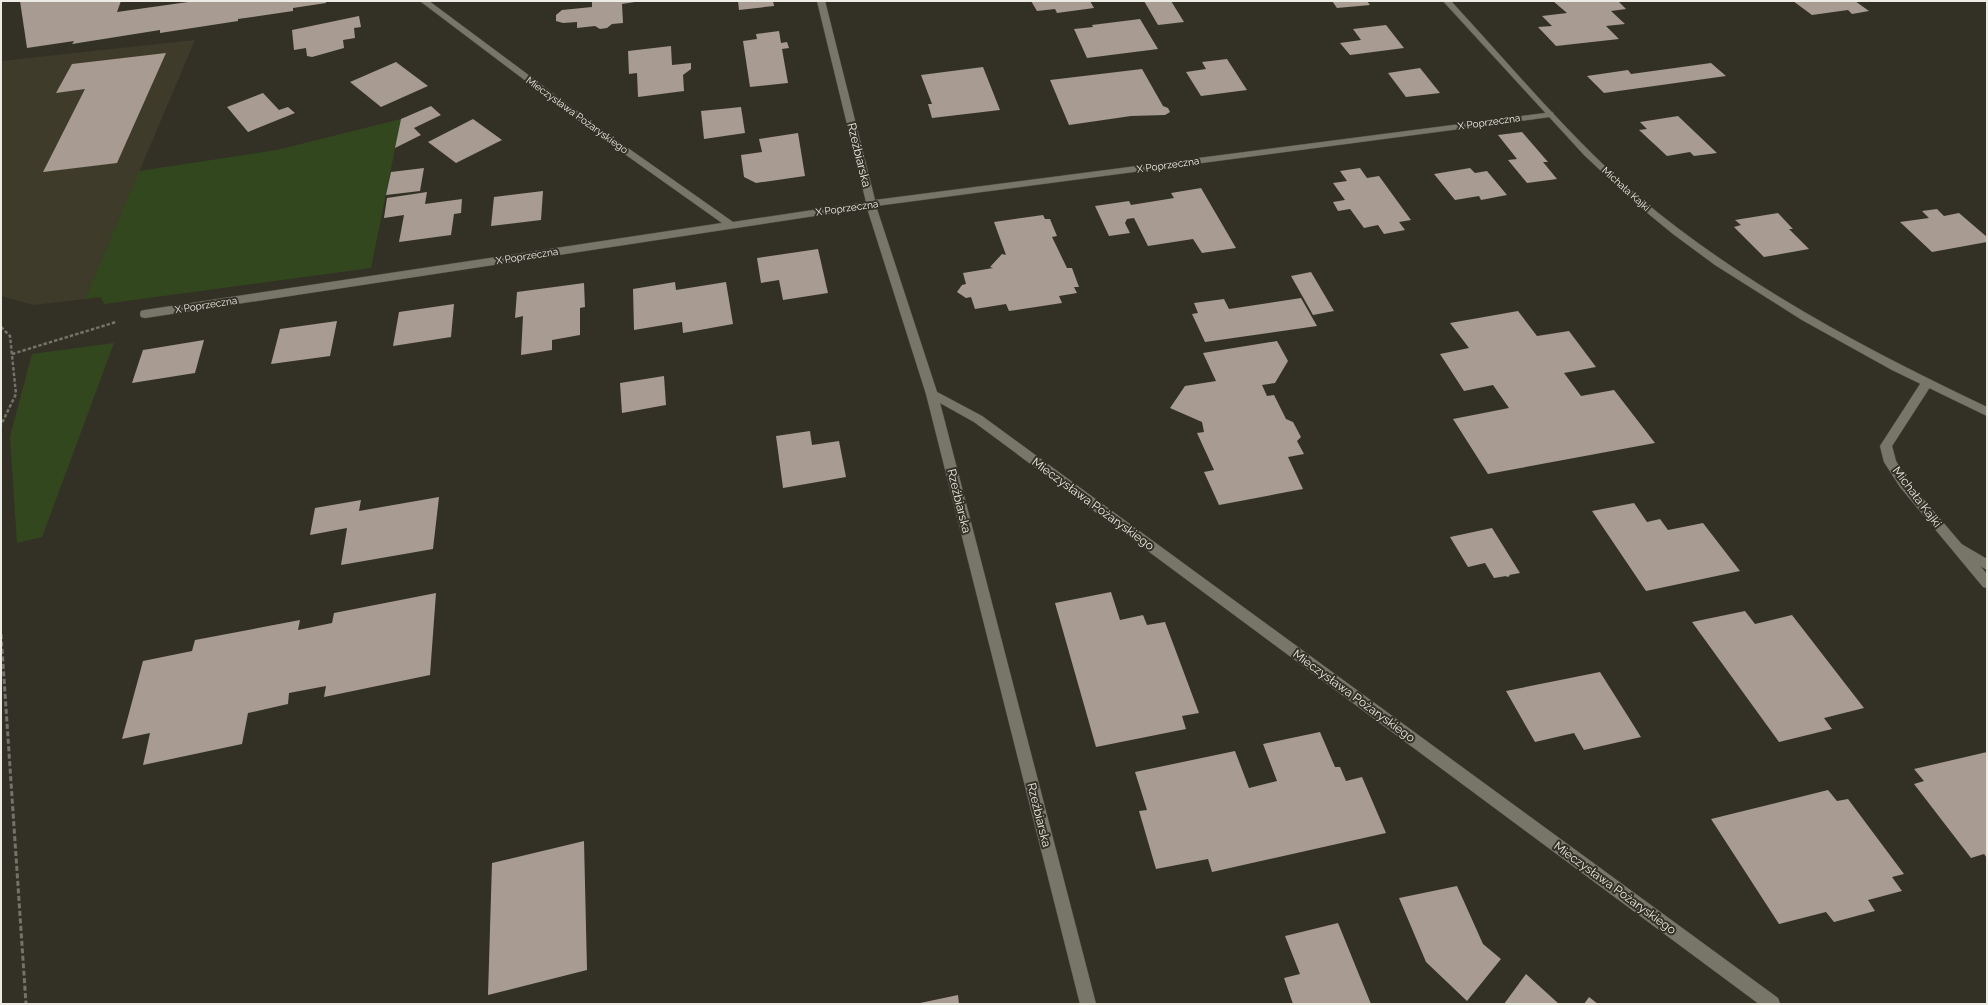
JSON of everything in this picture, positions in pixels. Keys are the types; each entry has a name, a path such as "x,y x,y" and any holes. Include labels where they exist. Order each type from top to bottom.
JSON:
{"street":[{"name":"Mieczysława Pożaryskiego","path":"424,1 598,131 731,225"},
{"name":"Rzeźbiarska","path":"821,1 871,204 932,394 1088,1004"},
{"name":"Michała Kajki","path":"1447,1 1550,114 1594,160 1637,200 1679,233 1779,301 1839,337 1926,384 1886,446 1890,462 1904,484 1987,584"},
{"name":"X Poprzeczna","path":"145,314 871,204 1550,114"},
{"path":"1926,384 1987,412"},
{"name":"Mieczysława Pożaryskiego","path":"932,394 985,424 1772,1004"},
{"path":"1953,544 1987,565"}],"path":[{"path":"12,354 145,314"},
{"path":"1,327 10,336 16,394 1,425"},
{"path":"1,634 26,1004"}],"shaded area":[{"path":"195,40 85,299 33,305 1,296 1,61"}],"green space":[{"path":"401,119 371,268 104,304 101,297 85,299 139,171 277,150"},
{"path":"114,343 42,537 17,543 10,437 32,354"}],"building":[{"path":"20,1 121,1 117,12 195,1 326,1 326,3 293,8 293,11 238,19 238,21 160,33 160,30 72,44 74,41 27,48"},
{"path":"738,1 773,1 774,6 739,10"},
{"path":"1031,1 1090,1 1094,8 1057,13 1055,9 1037,11"},
{"path":"1144,1 1171,1 1184,22 1158,25"},
{"path":"1332,1 1367,1 1370,5 1337,8"},
{"path":"1553,1 1618,1 1626,9 1611,11 1625,24 1606,26 1619,39 1556,46 1538,27 1552,26 1542,16 1567,13"},
{"path":"1793,1 1855,1 1869,11 1852,14 1848,10 1812,15"},
{"path":"592,2 635,2 622,4 623,23 612,24 607,28 600,29 595,26 577,28 577,22 563,23 556,21 556,15 562,10 592,7"},
{"path":"359,16 361,27 354,28 355,38 343,40 344,48 312,57 307,56 306,48 294,50 292,30"},
{"path":"1140,19 1158,49 1087,58 1074,29 1093,27 1092,25"},
{"path":"1386,25 1404,48 1350,55 1340,43 1361,40 1353,29"},
{"path":"779,31 781,43 787,42 789,48 782,49 788,83 750,87 743,41 757,39 756,34"},
{"path":"671,46 672,65 691,63 691,69 683,75 684,91 638,97 637,73 629,74 628,51"},
{"path":"166,53 117,163 43,172 85,89 56,93 72,64"},
{"path":"1227,59 1247,90 1201,96 1186,72 1206,69 1202,62"},
{"path":"396,62 428,86 381,107 350,82"},
{"path":"1711,63 1726,76 1604,93 1587,76 1628,70 1631,74"},
{"path":"983,67 1000,110 932,118 928,104 932,104 921,75"},
{"path":"1420,68 1440,93 1406,97 1388,73"},
{"path":"1142,69 1163,106 1168,108 1170,112 1165,115 1131,116 1069,125 1050,80"},
{"path":"263,93 279,110 288,107 295,113 248,132 227,107"},
{"path":"431,106 441,115 414,128 421,135 395,148 401,119"},
{"path":"741,107 745,133 704,139 701,111"},
{"path":"1678,116 1717,153 1694,156 1690,152 1667,156 1639,130 1647,129 1640,122"},
{"path":"473,119 502,140 456,163 428,142"},
{"path":"1522,132 1548,162 1543,162 1557,179 1527,183 1508,160 1517,159 1498,135"},
{"path":"798,133 805,176 756,183 744,177 741,155 762,152 759,139"},
{"path":"424,168 420,191 386,195 391,172"},
{"path":"1360,168 1367,178 1379,176 1411,220 1399,222 1405,230 1384,234 1378,225 1364,228 1350,209 1338,211 1333,202 1345,200 1333,183 1347,181 1340,171"},
{"path":"1470,168 1475,173 1487,171 1507,195 1481,200 1479,196 1455,200 1434,174"},
{"path":"1201,188 1236,248 1202,253 1193,239 1148,246 1134,218 1127,219 1125,223 1130,233 1109,236 1095,206 1129,201 1131,205 1174,198 1171,193"},
{"path":"543,191 541,220 491,226 494,197"},
{"path":"427,192 425,204 462,199 461,213 454,214 451,235 399,242 404,215 384,218 387,198"},
{"path":"1937,209 1944,216 1959,213 1987,237 1987,242 1932,252 1900,222 1929,218 1922,211"},
{"path":"1778,213 1793,229 1789,229 1809,249 1764,257 1734,227 1741,225 1735,220"},
{"path":"1043,215 1045,219 1050,219 1057,236 1052,237 1067,268 1072,268 1079,287 1074,287 1077,293 1059,296 1062,303 1009,311 1006,304 975,309 971,297 966,298 957,292 962,285 966,284 963,273 993,268 990,267 1002,254 1006,255 994,222"},
{"path":"818,249 828,293 783,300 779,280 761,283 757,258"},
{"path":"1311,272 1334,311 1313,315 1291,276"},
{"path":"675,282 676,290 726,282 733,324 683,333 682,322 634,330 633,289"},
{"path":"584,283 585,307 580,308 580,335 552,340 552,350 521,355 523,316 515,318 517,292"},
{"path":"1301,298 1317,326 1205,342 1192,314 1198,313 1194,303 1224,299 1229,309"},
{"path":"454,304 451,337 393,346 399,312"},
{"path":"1518,311 1537,336 1569,331 1596,367 1564,373 1581,396 1614,390 1655,443 1488,474 1453,419 1509,408 1493,385 1464,391 1440,354 1469,348 1450,323"},
{"path":"337,321 330,356 271,364 280,329"},
{"path":"204,340 195,373 132,383 143,350"},
{"path":"1277,341 1288,361 1275,383 1262,385 1267,396 1274,395 1286,419 1293,422 1301,437 1297,441 1304,454 1288,457 1303,489 1219,505 1204,472 1214,470 1197,433 1204,432 1202,422 1170,408 1185,386 1216,381 1203,353"},
{"path":"664,376 666,405 622,413 620,383"},
{"path":"810,431 812,445 839,441 846,477 783,488 776,436"},
{"path":"439,497 433,549 341,565 347,528 310,535 315,508 361,500 359,511"},
{"path":"1634,503 1647,522 1660,519 1668,530 1703,523 1740,571 1646,591 1592,511"},
{"path":"1492,528 1520,573 1509,575 1510,576 1507,577 1494,578 1485,563 1468,567 1450,537"},
{"path":"1111,592 1120,620 1143,615 1147,625 1165,622 1199,713 1182,716 1186,729 1096,747 1055,603"},
{"path":"436,593 430,675 324,697 326,686 289,693 288,704 248,713 242,744 143,765 150,733 122,739 143,661 192,651 195,640 300,620 298,630 332,623 334,613"},
{"path":"1745,611 1755,624 1792,615 1864,708 1824,718 1832,729 1779,742 1692,622"},
{"path":"1600,672 1641,737 1584,750 1574,733 1535,742 1506,691"},
{"path":"1320,732 1335,767 1340,767 1346,781 1362,777 1386,833 1212,872 1208,859 1156,869 1139,811 1147,810 1135,772 1235,751 1249,788 1277,781 1263,744"},
{"path":"1987,752 1987,858 1984,854 1971,858 1914,784 1924,781 1914,769"},
{"path":"1828,790 1837,801 1848,799 1904,874 1892,877 1902,891 1868,900 1875,911 1834,922 1826,912 1779,924 1711,819"},
{"path":"584,841 587,970 488,995 492,863"},
{"path":"1457,886 1483,944 1501,959 1467,1001 1426,962 1399,898"},
{"path":"1338,923 1371,1004 1293,1004 1284,978 1300,974 1285,936"},
{"path":"1526,974 1559,1004 1504,1004"},
{"path":"958,995 959,1004 920,1004 920,1003"},
{"path":"1589,997 1598,1004 1584,1004"}]}
